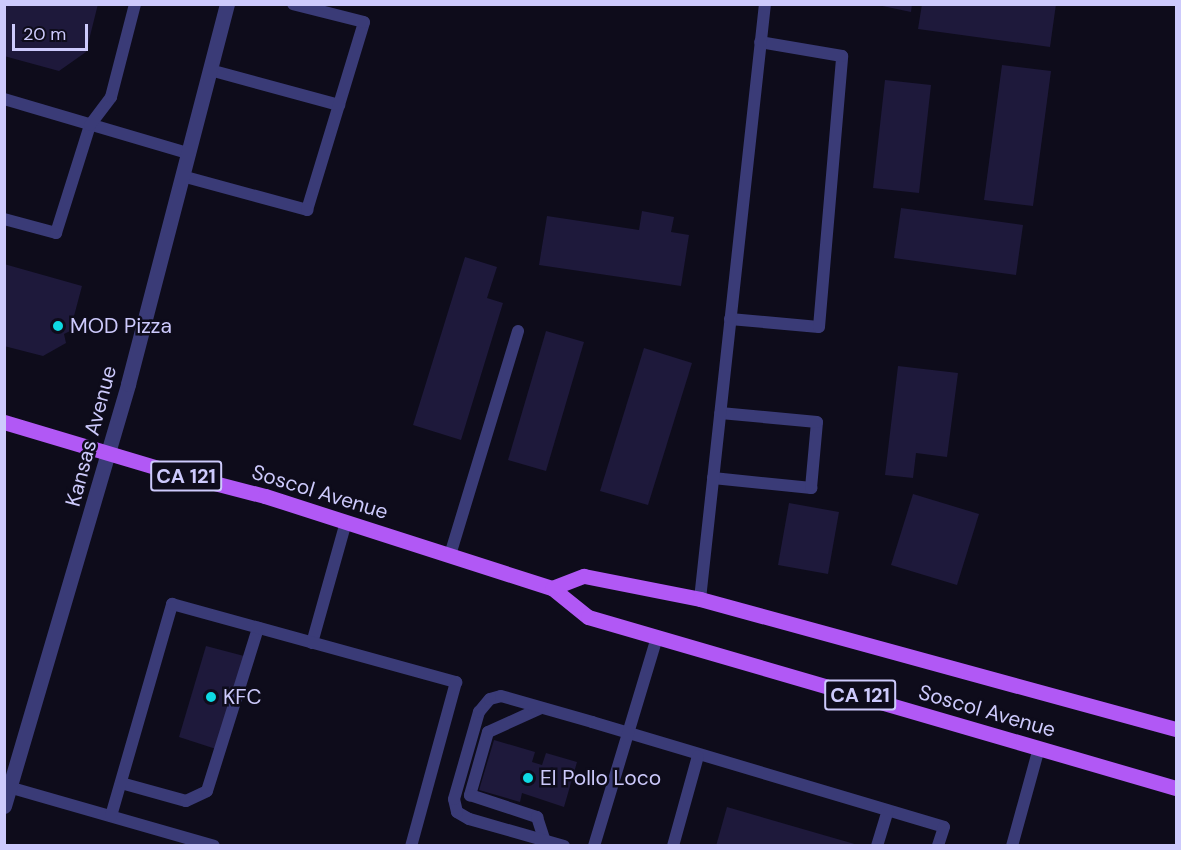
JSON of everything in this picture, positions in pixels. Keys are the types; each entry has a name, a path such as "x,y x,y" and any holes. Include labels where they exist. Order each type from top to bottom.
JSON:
{"main road":[{"name":"Soscol Avenue","path":"4,422 346,522 552,588 588,617 1176,788"},
{"name":"Soscol Avenue","path":"552,588 584,576 700,598 1176,729"}],"street":[{"name":"Kansas Avenue","path":"7,797 108,453 227,4"}],"lane":[{"path":"4,219 56,233 90,125 111,97 135,4"},
{"path":"182,177 307,210 364,22 293,4"},
{"path":"700,598 765,4"},
{"path":"730,320 819,327 842,56 760,42"},
{"path":"210,70 339,105"},
{"path":"4,99 188,153"},
{"path":"450,555 518,331"},
{"path":"713,478 811,488 817,422 720,413"},
{"path":"312,643 346,522"},
{"path":"111,816 172,604 456,682 411,846"},
{"path":"121,783 186,801 207,791 258,628"},
{"path":"594,846 626,732 657,637"},
{"path":"564,846 469,819 457,812 454,799 479,712 490,699 501,696 944,827 938,846"},
{"path":"541,708 488,732 480,749 470,795 537,817 544,839"},
{"path":"1012,846 1039,748"},
{"path":"673,846 698,756"},
{"path":"7,797 111,816 214,846"},
{"path":"878,846 888,811"}],"building":[{"path":"4,4 98,4 86,52 59,71 4,56"},
{"path":"873,4 912,4 911,12"},
{"path":"922,4 1056,4 1050,47 918,29"},
{"path":"1002,65 1051,71 1033,206 984,200"},
{"path":"885,80 931,85 919,193 873,188"},
{"path":"901,208 1023,225 1016,275 894,258"},
{"path":"642,211 674,217 671,232 689,235 681,286 539,265 547,216 639,230"},
{"path":"465,257 497,267 487,298 503,303 461,440 413,425"},
{"path":"4,264 82,286 70,331 64,334 66,343 43,356 4,346"},
{"path":"546,331 584,342 546,471 508,460"},
{"path":"644,348 692,363 648,505 600,491"},
{"path":"898,366 958,373 947,457 916,453 913,478 885,475"},
{"path":"913,494 979,514 957,585 891,565"},
{"path":"789,503 839,512 828,574 778,565"},
{"name":"KFC","path":"206,646 244,656 216,749 179,737"},
{"name":"El Pollo Loco","path":"494,740 535,752 532,762 542,765 546,753 577,762 564,807 522,793 520,802 479,790"},
{"path":"727,807 858,845 858,846 716,846"}],"place":[{"name":"MOD Pizza","path":"58,326"},
{"name":"KFC","path":"211,697"},
{"name":"El Pollo Loco","path":"528,778"}]}
